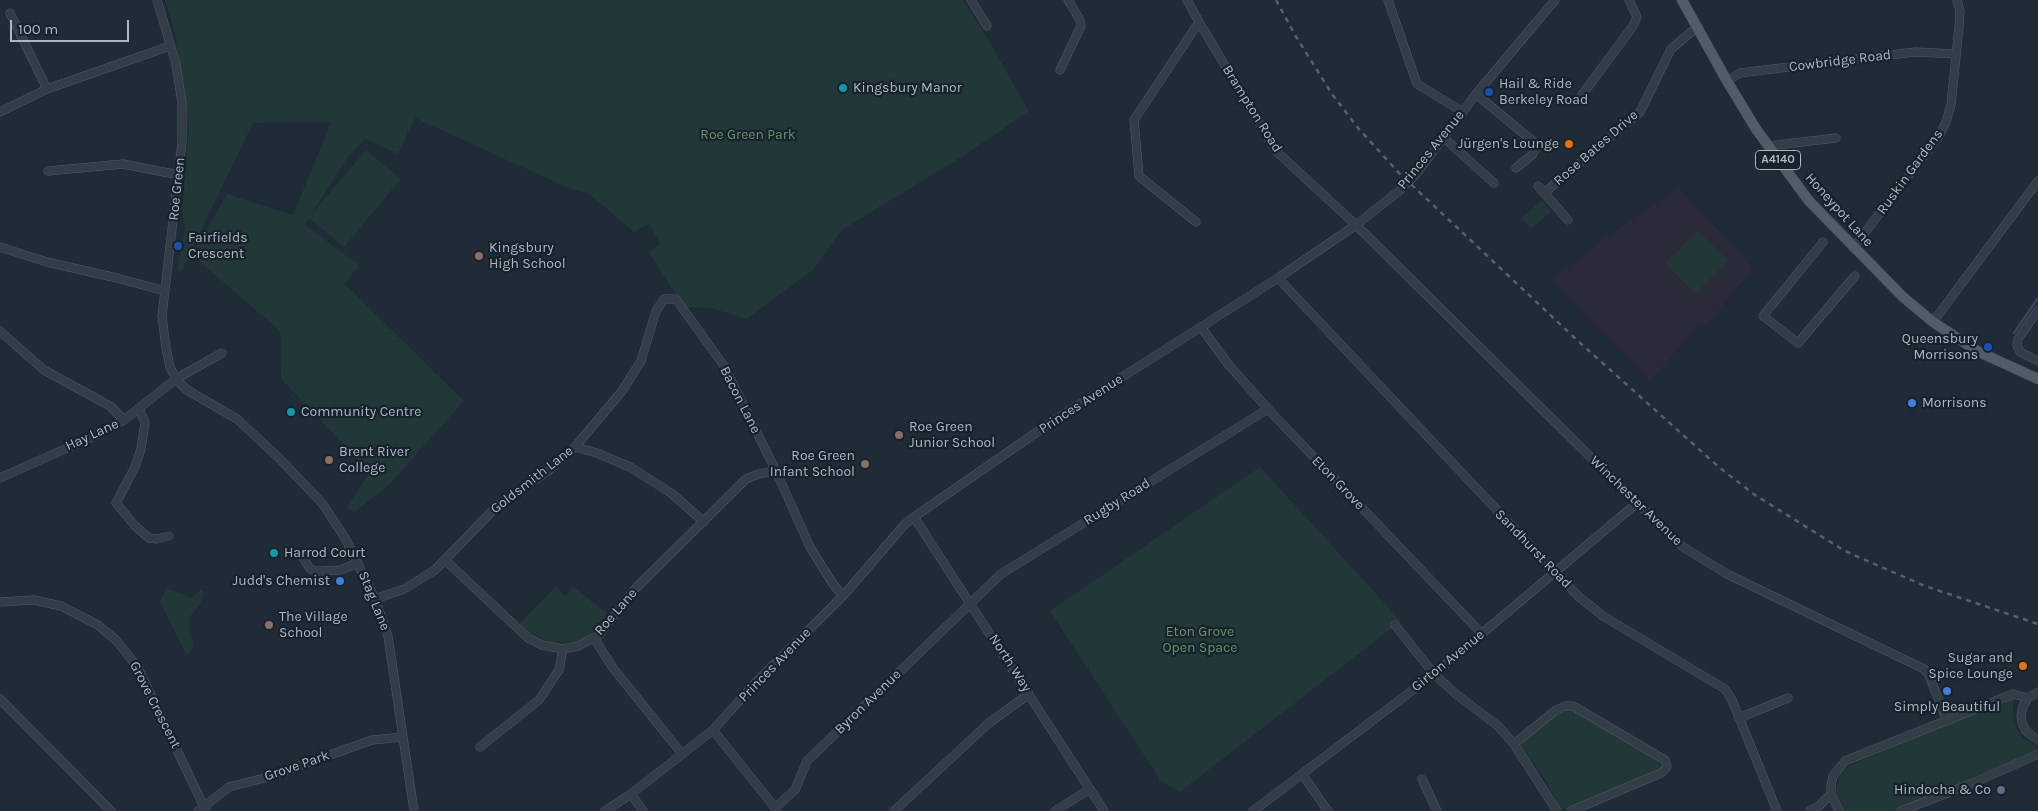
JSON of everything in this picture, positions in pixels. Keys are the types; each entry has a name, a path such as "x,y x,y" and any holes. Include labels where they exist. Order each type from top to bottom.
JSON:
{"main road":[{"name":"Honeypot Lane","path":"1682,0 1726,81 1768,146 1809,201 1853,248 1904,298 1933,322 1979,352 2038,379"}],"street":[{"name":"Roe Green","path":"157,0 177,73 182,103 182,142 179,175 162,316 170,367 176,379"},
{"path":"971,0 987,26"},
{"path":"1060,70 1080,26 1080,20 1068,0"},
{"name":"Brampton Road","path":"1187,0 1276,151 1356,225"},
{"path":"1388,0 1417,84 1463,112"},
{"name":"Princes Avenue","path":"605,811 631,794 713,730 757,681 843,596 914,516 1050,422 1278,278 1356,225 1399,191 1416,174 1476,94 1555,0"},
{"path":"1579,99 1637,18 1629,0"},
{"name":"Ruskin Gardens","path":"1853,248 1939,136 1946,122 1951,105 1960,11 1957,0"},
{"path":"10,12 47,89"},
{"path":"1196,222 1140,176 1134,120 1199,22"},
{"name":"Rose Bates Drive","path":"1544,193 1640,112 1671,50 1696,28"},
{"path":"0,112 47,89 170,46"},
{"name":"Cowbridge Road","path":"1726,81 1740,73 1915,52 1956,54"},
{"path":"1476,94 1535,143 1536,148 1532,155 1516,168"},
{"path":"1443,137 1494,183"},
{"path":"1768,146 1836,138"},
{"path":"48,172 123,164 179,175"},
{"path":"1933,322 2038,181"},
{"name":"Rose Bates Drive","path":"1538,186 1568,220"},
{"name":"Winchester Avenue","path":"1356,225 1636,503 1683,547 1727,574 1924,669 1947,721"},
{"path":"1823,242 1763,316 1798,344 1855,276"},
{"path":"0,247 47,262 165,291"},
{"name":"Sandhurst Road","path":"1278,278 1578,596 1602,616 1725,689 1732,700 1777,811"},
{"name":"Goldsmith Lane","path":"375,600 411,585 435,570 496,506 548,471 575,447 622,391 640,360 656,311 664,299"},
{"name":"Bacon Lane","path":"664,299 676,299 724,366 776,471 810,547 833,584 843,596"},
{"path":"2038,310 2018,339 2017,346 2020,352 2038,361"},
{"name":"Eton Grove","path":"1201,327 1228,364 1268,409 1482,634"},
{"path":"0,330 47,372 110,406 124,420"},
{"name":"Hay Lane","path":"0,478 90,438 124,420 176,379 222,353"},
{"name":"Stag Lane","path":"176,379 198,398 237,419 306,485 330,514 358,563 375,600 388,636 414,811"},
{"name":"Rugby Road","path":"970,602 1001,574 1268,409"},
{"path":"139,410 145,422 141,449 135,466 116,503 145,535 153,539 169,536"},
{"path":"575,447 598,453 630,467 671,493 704,522"},
{"name":"Roe Lane","path":"563,650 578,646 599,635 633,591 746,479 776,471"},
{"name":"Girton Avenue","path":"1252,811 1434,674 1556,573 1636,503"},
{"name":"North Way","path":"914,516 1104,811"},
{"path":"301,554 310,569 318,571 340,570 358,563"},
{"path":"445,560 528,638 542,645 563,650 559,670 553,682 539,700 480,747"},
{"name":"Grove Crescent","path":"0,602 34,600 61,606 98,624 117,641 138,668 205,808"},
{"name":"Byron Avenue","path":"776,809 795,790 807,761 970,602"},
{"path":"1395,625 1434,674 1457,695 1498,726 1514,744 1557,811"},
{"path":"594,638 613,668 682,754"},
{"path":"2038,692 2028,698 2021,714 2022,723 2026,731 2038,740"},
{"path":"894,811 990,724 1029,694"},
{"path":"1839,811 1831,794 1834,776 1845,762 2013,694 2028,698"},
{"path":"0,698 111,811"},
{"path":"1739,718 1788,698"},
{"path":"1514,744 1556,710 1565,706 1573,706 1665,760 1667,767 1662,773 1571,811"},
{"path":"713,730 776,809"},
{"name":"Grove Park","path":"198,811 205,808 221,792 238,784 268,776 372,740 403,737"},
{"path":"1901,811 1973,783 2038,754"},
{"path":"1302,774 1328,811"},
{"path":"1422,778 1437,811"},
{"path":"1055,811 1090,789"},
{"path":"631,794 643,811"},
{"path":"1810,811 1819,806 1831,794"}],"shaded area":[{"path":"1679,187 1753,268 1708,324 1698,327 1650,381 1551,281 1600,241"}],"green space":[{"name":"Roe Green Park","path":"165,0 963,0 988,39 1029,111 968,153 842,230 813,270 747,319 711,308 684,307 649,253 660,243 649,224 634,232 589,194 568,188 415,118 398,154 365,139 348,157 311,215 366,150 401,179 344,247 309,218 305,225 359,265 345,284 464,401 389,485 355,512 346,508 370,472 281,379 280,331 192,255 227,194 293,215 331,122 253,123 181,272 177,270 185,229 182,213 189,129 175,35"},
{"path":"1542,200 1551,212 1531,229 1521,218"},
{"path":"1698,231 1728,261 1695,294 1665,263"},
{"name":"Eton Grove Open Space","path":"1260,467 1401,621 1180,792 1161,781 1050,611"},
{"path":"556,586 565,596 574,587 608,614 595,630 585,638 574,642 550,642 529,633 520,623"},
{"path":"166,588 192,598 201,589 204,593 200,605 188,619 194,646 187,656 160,602"},
{"path":"2012,695 2015,698 2013,706 2014,724 2023,738 2038,747 2037,752 1892,811 1846,811 1842,808 1836,791 1841,774 1847,767"},
{"path":"1564,709 1578,712 1658,760 1659,770 1567,809 1561,809 1541,773 1521,747 1521,742"}],"waterway":[{"path":"2014,333 2038,298"}],"railway":[{"path":"1276,0 1295,35 1332,94 1358,128 1399,173 1578,341 1720,468 1755,495 1845,551 1925,586 2038,624"}],"place":[{"name":"Kingsbury Manor","path":"843,88"},
{"name":"Hail & Ride Berkeley Road","path":"1489,92"},
{"name":"Jürgen's Lounge","path":"1569,144"},
{"name":"Fairfields Crescent","path":"178,246"},
{"name":"Kingsbury High School","path":"479,256"},
{"name":"Queensbury Morrisons","path":"1988,347"},
{"name":"Morrisons","path":"1912,403"},
{"name":"Community Centre","path":"291,412"},
{"name":"Roe Green Junior School","path":"899,435"},
{"name":"Brent River College","path":"329,460"},
{"name":"Roe Green Infant School","path":"865,464"},
{"name":"Harrod Court","path":"274,553"},
{"name":"Judd's Chemist","path":"340,581"},
{"name":"The Village School","path":"269,625"},
{"name":"Sugar and Spice Lounge","path":"2023,666"},
{"name":"Simply Beautiful","path":"1947,691"},
{"name":"Hindocha & Co","path":"2001,790"}]}
